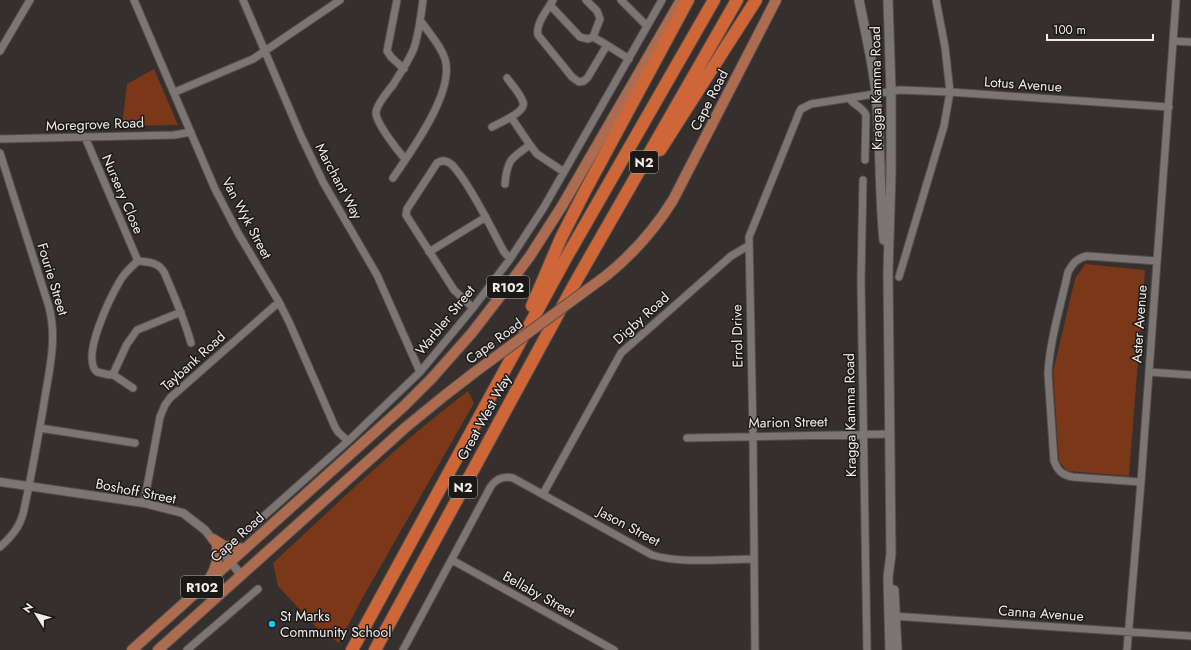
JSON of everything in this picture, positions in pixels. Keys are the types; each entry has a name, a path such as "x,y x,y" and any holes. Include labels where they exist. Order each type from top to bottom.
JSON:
{"highway":[{"path":"503,373 578,204 688,0"},
{"name":"N2","path":"503,373 566,258 714,0"},
{"name":"N2","path":"552,324 737,0"},
{"path":"552,324 756,0"},
{"name":"Great West Way","path":"375,650 552,324"},
{"name":"Great West Way","path":"352,650 503,373"}],"main road":[{"name":"Cape Road","path":"132,650 404,406 445,363 486,315 519,272 557,214 681,0"},
{"name":"Cape Road","path":"158,650 410,424 475,372 607,275 641,244 658,223 673,200 776,0"},
{"name":"Kragga Kamma Road","path":"859,0 876,94 881,209 888,272"},
{"name":"Kragga Kamma Road","path":"888,0 891,92 891,173 888,272 889,434 893,616 897,650"},
{"path":"215,542 224,546 245,550"},
{"path":"206,584 218,559 215,542"},
{"name":"Kragga Kamma Road","path":"890,650 893,616"}],"street":[{"path":"0,51 30,0"},
{"name":"Van Wyk Street","path":"134,0 175,92 215,189 229,217 279,302 335,427 348,441"},
{"name":"Marchant Way","path":"243,0 301,136 323,182 377,275 420,372"},
{"path":"175,92 253,59 340,0"},
{"path":"397,0 387,51 391,57 404,68"},
{"path":"405,159 382,127 376,116 376,112 379,105 404,68 414,48 423,0"},
{"path":"586,0 596,11 600,19 593,37"},
{"path":"621,0 648,26"},
{"name":"Warbler Street","path":"246,532 348,441 420,372 474,308 510,259 544,207 662,0"},
{"path":"899,277 944,126 950,92 945,47 936,0"},
{"name":"Aster Avenue","path":"1127,650 1141,482 1176,0"},
{"path":"607,45 588,77 582,82 576,81 538,35 537,29 552,3 580,37 588,39 593,37 607,45 628,59"},
{"path":"393,178 430,119 445,87 445,58 420,20"},
{"path":"1173,41 1191,42"},
{"path":"492,127 511,117 522,109 524,103 507,78"},
{"name":"Lotus Avenue","path":"876,94 900,90 950,92 1169,107"},
{"name":"Errol Drive","path":"755,650 753,436 748,246 750,232 798,113 801,109 811,104 876,94"},
{"path":"848,98 851,102 862,109 866,115 865,160"},
{"path":"511,117 530,145 544,160 564,172"},
{"name":"Moregrove Road","path":"0,140 174,135 192,132"},
{"name":"Nursery Close","path":"85,137 138,261"},
{"path":"505,184 506,172 512,158 530,145"},
{"name":"Fourie Street","path":"0,153 52,319 54,339 30,487 20,524 14,533 0,547"},
{"path":"474,308 457,294 407,218 405,212 436,163 439,161 446,161 453,166 471,190 504,252 510,259"},
{"name":"Kragga Kamma Road","path":"864,180 861,280 867,650"},
{"path":"430,252 486,217"},
{"name":"Digby Road","path":"543,494 621,352 731,256 748,246"},
{"path":"1141,482 1073,477 1059,472 1054,461 1048,363 1068,272 1073,263 1078,259 1087,256 1157,261"},
{"path":"133,388 112,374 100,374 93,368 91,359 97,332 116,290 126,273 138,261 155,263 161,268 181,312 191,343"},
{"name":"Taybank Road","path":"144,503 158,427 165,404 279,302"},
{"path":"112,374 127,344 137,330 181,312"},
{"path":"1148,372 1191,375"},
{"path":"40,428 135,443"},
{"name":"Marion Street","path":"687,438 864,433 889,434"},
{"name":"Jason Street","path":"452,560 491,486 494,482 502,478 513,478 658,557 696,560 754,559"},
{"name":"Boshoff Street","path":"0,482 144,503 183,513 205,530 242,575"},
{"path":"405,650 452,560"},
{"name":"Bellaby Street","path":"452,560 614,650"},
{"path":"187,650 258,588"},
{"name":"Canna Avenue","path":"893,616 1191,636"}],"shaded area":[{"path":"154,69 178,125 122,126 127,84"},
{"path":"1085,264 1145,270 1129,476 1067,471 1059,461 1053,372 1075,279"},
{"path":"468,391 474,403 363,597 339,643 316,627 278,586 273,563 393,453"}],"place":[{"name":"St Marks Community School","path":"272,624"}]}
